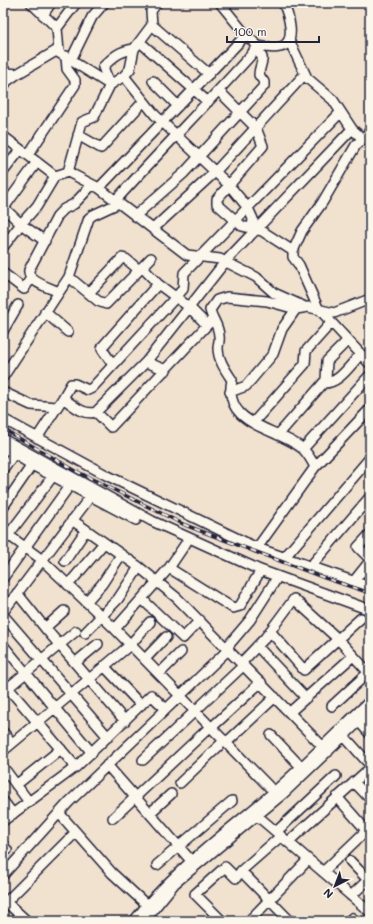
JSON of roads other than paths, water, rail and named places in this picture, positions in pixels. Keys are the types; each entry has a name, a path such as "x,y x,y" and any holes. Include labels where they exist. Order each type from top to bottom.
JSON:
{"street":[{"path":"28,155 75,85 75,80 67,68 65,56 56,28 30,3"},
{"path":"43,15 51,3"},
{"path":"56,28 76,3"},
{"path":"65,56 92,17 104,3"},
{"path":"68,172 82,122 94,117 110,85 124,76 132,63 137,45 152,25 151,11 157,3"},
{"path":"135,216 184,173 198,156 264,86 259,72 263,60 262,55 220,3"},
{"path":"283,3 290,20 289,40 305,74 310,81 333,100 340,113 352,129 363,139"},
{"path":"152,25 209,74"},
{"path":"59,292 32,278 28,273 61,212 74,204 96,186 163,122 246,35"},
{"path":"256,48 279,48 289,40"},
{"path":"110,85 103,68 113,57 123,50 137,45"},
{"path":"137,45 194,89 208,102"},
{"path":"3,377 69,277 89,218 118,202 176,134 219,91 256,48"},
{"path":"3,88 7,81 17,74 51,52 56,51 110,85"},
{"path":"3,69 8,73 17,74"},
{"path":"153,229 215,172 305,74"},
{"path":"124,76 163,122 230,185 248,208 253,219 254,228"},
{"path":"153,81 178,106"},
{"path":"219,91 256,128 263,146 216,202 219,208 244,227 254,228 293,251"},
{"path":"78,135 101,148 144,101"},
{"path":"37,438 71,384 75,384 88,390 92,388 183,289 184,273 340,113"},
{"path":"63,398 85,413 89,414 96,412 146,362 225,262 254,228 352,129"},
{"path":"370,131 356,145 322,203 302,231 293,251 293,257 299,265 313,308 330,323 370,364"},
{"path":"3,136 55,176"},
{"path":"3,172 20,150"},
{"path":"37,162 3,208 21,224 45,240"},
{"path":"3,247 37,206 55,176 68,172 96,186 187,255 220,259 256,277 274,293 297,304 334,313 369,298"},
{"path":"89,293 122,258 126,259 217,327 220,336 218,349 221,360 232,380 230,392 232,400 240,414 253,423 303,449 311,459 314,467"},
{"path":"69,277 98,301 106,304 150,258"},
{"path":"3,273 24,289 32,278"},
{"path":"113,365 102,349 158,284"},
{"path":"96,412 111,427 210,322 210,310 217,300 227,297 267,301 296,309 313,308"},
{"path":"3,331 18,305"},
{"path":"230,392 246,386 273,354 282,329 296,309"},
{"path":"45,312 68,332"},
{"path":"253,423 305,364 306,351 330,323"},
{"path":"278,435 324,383 328,376 326,368 328,361 347,341"},
{"path":"324,383 330,384 336,380 361,354"},
{"path":"146,362 166,370"},
{"path":"303,449 370,375"},
{"path":"3,392 31,405 57,407"},
{"path":"257,548 314,467 370,409"},
{"path":"3,418 106,475 257,548 370,587"},
{"path":"3,439 152,521 260,570 370,610"},
{"path":"3,447 32,465 151,527 258,575 297,588 366,617 338,639 304,670 270,631"},
{"path":"3,469 14,454"},
{"path":"284,558 370,458"},
{"path":"3,507 32,465"},
{"path":"53,476 5,536 41,560 115,629 277,794"},
{"path":"3,578 70,485"},
{"path":"310,567 370,497"},
{"path":"87,501 41,560 3,614 108,737"},
{"path":"72,520 139,567 177,598 228,648 325,749"},
{"path":"66,561 86,530"},
{"path":"354,581 370,560 358,547 370,534"},
{"path":"68,585 104,543"},
{"path":"115,629 169,568 186,543"},
{"path":"86,602 102,584 121,555"},
{"path":"85,633 118,599 139,567"},
{"path":"169,568 233,608 240,606 258,575"},
{"path":"3,875 59,813 228,648 250,620 274,581"},
{"path":"143,760 243,664 294,599 297,588"},
{"path":"17,593 59,645 125,721"},
{"path":"142,599 183,638 200,620"},
{"path":"294,599 338,639 370,673 332,706"},
{"path":"45,628 64,611"},
{"path":"3,751 37,721 130,645 150,622"},
{"path":"76,631 26,672 5,687 37,721 76,767"},
{"path":"145,659 166,637"},
{"path":"75,663 98,644"},
{"path":"3,645 92,752"},
{"path":"258,646 306,698"},
{"path":"159,674 181,652"},
{"path":"290,712 353,656"},
{"path":"104,666 141,705"},
{"path":"113,818 260,682"},
{"path":"3,821 76,767 151,695 166,709"},
{"path":"180,783 275,697"},
{"path":"325,749 344,736 370,701"},
{"path":"134,921 193,863 277,794 357,719 370,711"},
{"path":"357,719 370,734"},
{"path":"3,732 12,743"},
{"path":"270,736 304,769"},
{"path":"222,921 195,894 225,867 236,878 241,871 282,837 337,798 370,766 344,736"},
{"path":"16,785 61,749"},
{"path":"107,765 193,863"},
{"path":"3,767 29,802"},
{"path":"282,837 336,776"},
{"path":"354,782 370,799"},
{"path":"150,813 171,794"},
{"path":"323,872 368,828 337,798"},
{"path":"3,801 13,814"},
{"path":"157,865 232,801"},
{"path":"59,813 112,873 149,907"},
{"path":"254,813 370,912"},
{"path":"27,921 6,902 76,832"},
{"path":"249,921 308,860"},
{"path":"350,861 369,880 351,896"},
{"path":"241,871 290,921"},
{"path":"144,921 149,907"},
{"path":"349,921 352,918 356,921"}],"railway":[{"path":"3,429 76,471 185,525 325,578 370,593"}]}
